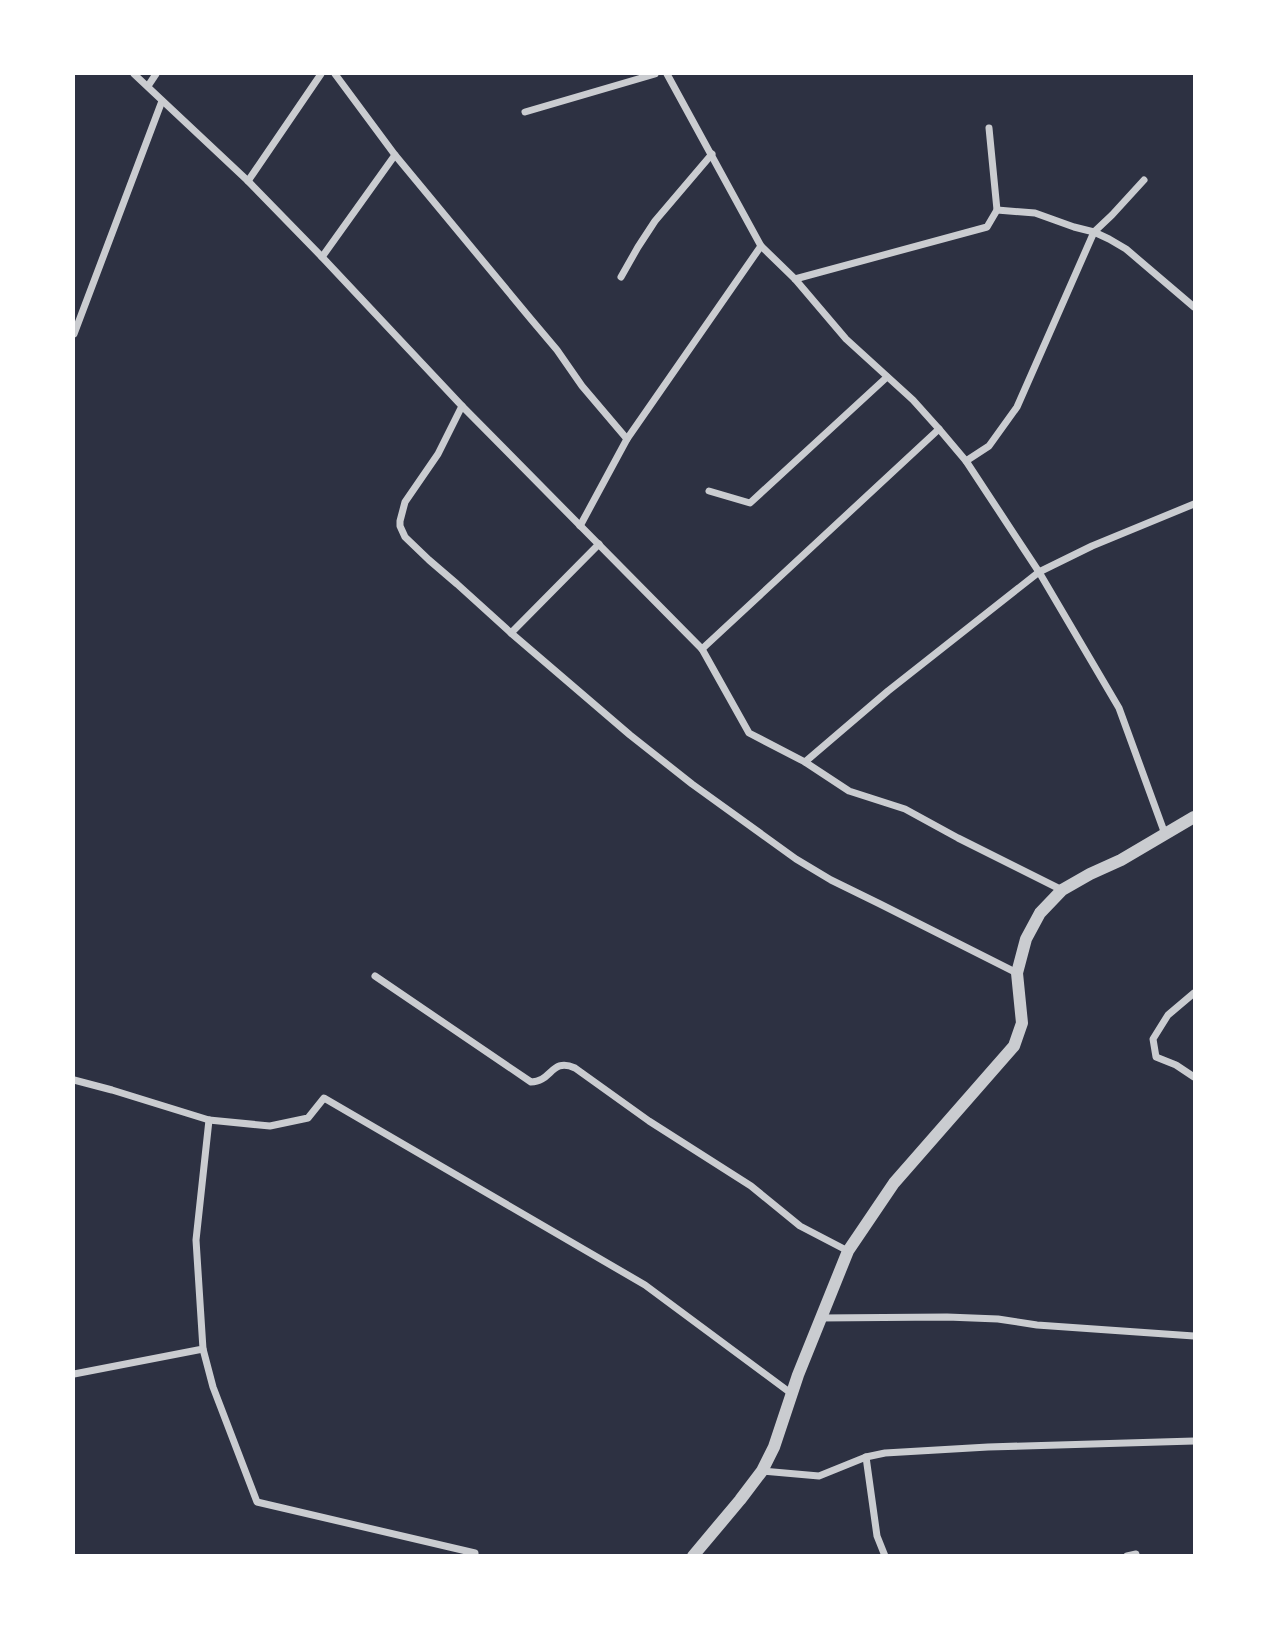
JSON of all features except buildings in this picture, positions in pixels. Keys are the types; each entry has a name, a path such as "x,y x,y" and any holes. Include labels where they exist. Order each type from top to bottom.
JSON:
{"street":[{"path":"134,74 248,181 462,406 702,649 749,733 805,762 849,791 905,809 1062,890"},
{"path":"148,86 156,74"},
{"path":"248,181 321,74"},
{"path":"335,74 395,155 627,439"},
{"path":"525,111 655,74"},
{"path":"667,74 761,246 846,339 913,400 939,429 966,461 1039,572 1119,708 1165,834"},
{"path":"74,334 162,101"},
{"path":"794,279 986,227 997,210 989,128"},
{"path":"621,277 655,221 712,154"},
{"path":"322,257 395,155"},
{"path":"966,461 989,446 1017,407 1094,232 1144,180"},
{"path":"997,210 1035,213 1094,232 1126,249 1195,307"},
{"path":"579,526 627,439 761,246"},
{"path":"709,491 750,503 887,377"},
{"path":"462,406 438,454 405,502 400,526 405,537 630,735 692,784 796,859 831,880 1017,973"},
{"path":"702,649 939,429"},
{"path":"805,762 888,691 1039,572 1092,546 1195,503"},
{"path":"511,633 599,544"},
{"path":"693,1556 762,1471 774,1447 798,1375 848,1251 894,1183 1014,1046 1022,1023 1017,973 1026,939 1040,913 1062,890 1195,817"},
{"path":"376,976 531,1082 543,1080 560,1065 575,1068 649,1121 751,1186 800,1226 848,1251"},
{"path":"1195,993 1168,1015 1153,1039 1156,1057 1195,1077"},
{"path":"74,1080 209,1120 270,1126 308,1118 324,1098 645,1285 793,1395"},
{"path":"209,1120 197,1240 204,1349 213,1387 257,1502 475,1553 475,1556"},
{"path":"820,1318 998,1319 1037,1325 1195,1336"},
{"path":"74,1374 204,1349"},
{"path":"762,1471 819,1476 866,1457 885,1453 1195,1441"},
{"path":"866,1457 877,1536 885,1556"},
{"path":"1127,1556 1136,1554"}]}
